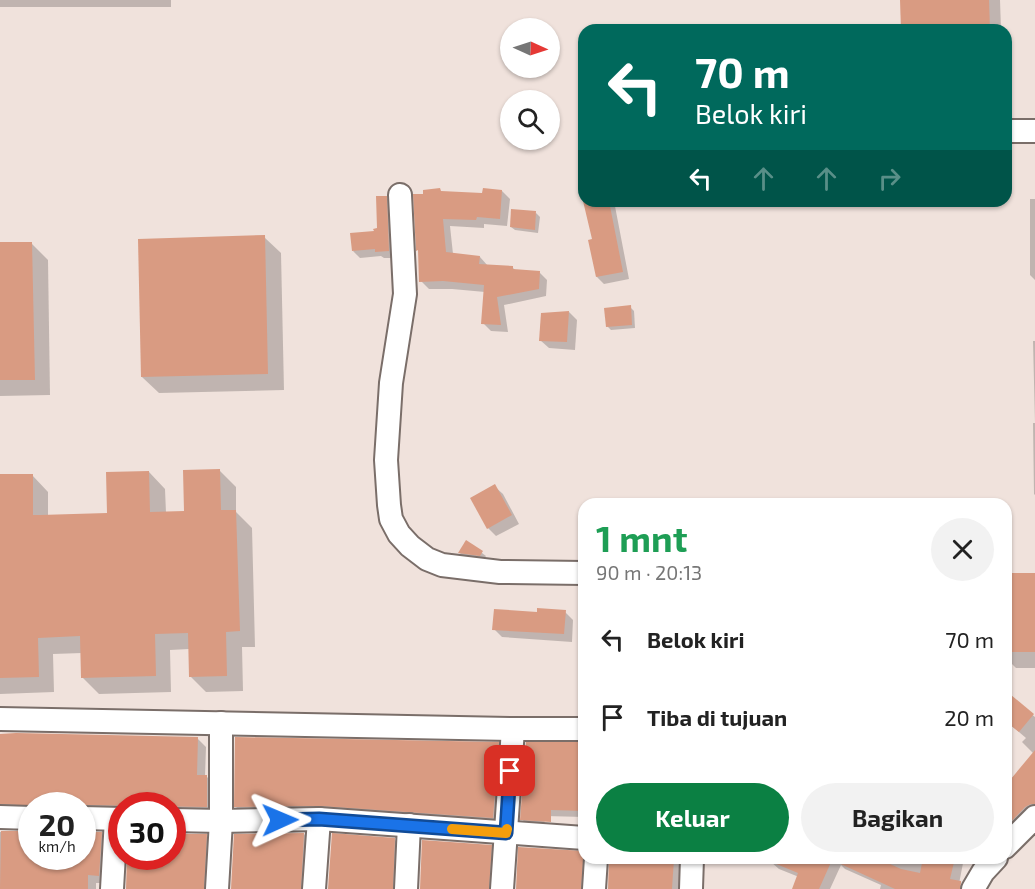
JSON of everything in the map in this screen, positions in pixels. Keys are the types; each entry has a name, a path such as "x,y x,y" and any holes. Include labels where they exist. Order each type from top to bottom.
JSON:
{"street":[{"path":"1012,131 1035,131"},
{"path":"400,195 405,294 391,384 386,460 391,519 399,534 410,546 427,559 442,564 500,572 578,573"},
{"path":"0,719 578,729"},
{"path":"217,889 221,821 220,723"},
{"path":"502,889 513,729"},
{"path":"0,817 18,818"},
{"path":"1012,841 1035,817"},
{"path":"314,889 319,819"},
{"path":"186,820 319,819 578,838"},
{"path":"406,889 410,825"},
{"path":"594,889 596,864"},
{"path":"691,889 692,864"},
{"path":"973,889 990,864"},
{"path":"112,889 114,870"}],"building":[{"path":"900,0 989,0 990,24 901,24"},
{"path":"440,188 441,191 482,193 483,188 502,190 500,219 477,217 476,220 443,219 446,252 480,256 479,264 513,266 513,269 540,271 539,289 497,297 501,325 481,324 484,285 443,281 419,282 413,194 423,194 423,190"},
{"path":"376,196 387,196 389,251 375,252 375,249 352,251 350,233 374,231 373,229 377,228"},
{"path":"584,207 610,207 623,272 596,277 588,240 592,239"},
{"path":"511,209 536,211 535,230 510,227"},
{"path":"265,235 268,374 141,377 138,239"},
{"path":"0,242 32,242 35,380 0,380"},
{"path":"631,305 632,325 606,327 604,308"},
{"path":"569,311 567,342 539,341 541,313"},
{"path":"220,469 221,510 236,510 240,631 226,632 227,676 189,677 188,633 155,634 156,676 81,678 80,636 38,638 39,677 0,678 0,474 33,474 33,515 40,515 107,513 106,472 149,471 150,512 184,511 183,470"},
{"path":"495,484 512,515 487,529 470,498"},
{"path":"466,540 483,551 480,556 458,553"},
{"path":"1012,573 1035,573 1035,652 1012,652"},
{"path":"537,608 566,610 564,634 492,630 494,609 537,612"},
{"path":"1012,696 1034,714 1019,732 1012,726"},
{"path":"0,734 198,737 197,775 207,775 207,807 186,807 186,792 108,792 108,805 96,805 96,792 18,792 18,805 0,804"},
{"path":"235,737 499,742 493,818 320,806 234,807"},
{"path":"526,742 578,742 578,811 551,810 551,822 520,820"},
{"path":"1035,750 1035,804 1025,807 1012,821 1012,778"},
{"path":"1,831 18,831 18,870 96,870 96,832 102,832 99,876 88,875 88,889 0,889"},
{"path":"304,833 301,889 231,889 234,834"},
{"path":"332,833 395,838 393,889 328,889"},
{"path":"186,834 207,834 204,889 126,889 127,870 186,870"},
{"path":"422,840 492,845 489,889 420,889"},
{"path":"518,847 578,851 578,864 583,864 581,889 516,889"},
{"path":"609,864 674,864 672,889 608,889"},
{"path":"776,864 830,864 819,889 792,889 798,873"},
{"path":"841,864 890,864 920,873 922,864 954,864 950,879 961,881 960,889 895,889"}],"slow traffic":[{"path":"452,829 506,833 507,829"}],"route":[{"path":"280,820 319,819 506,833 510,771"}]}
